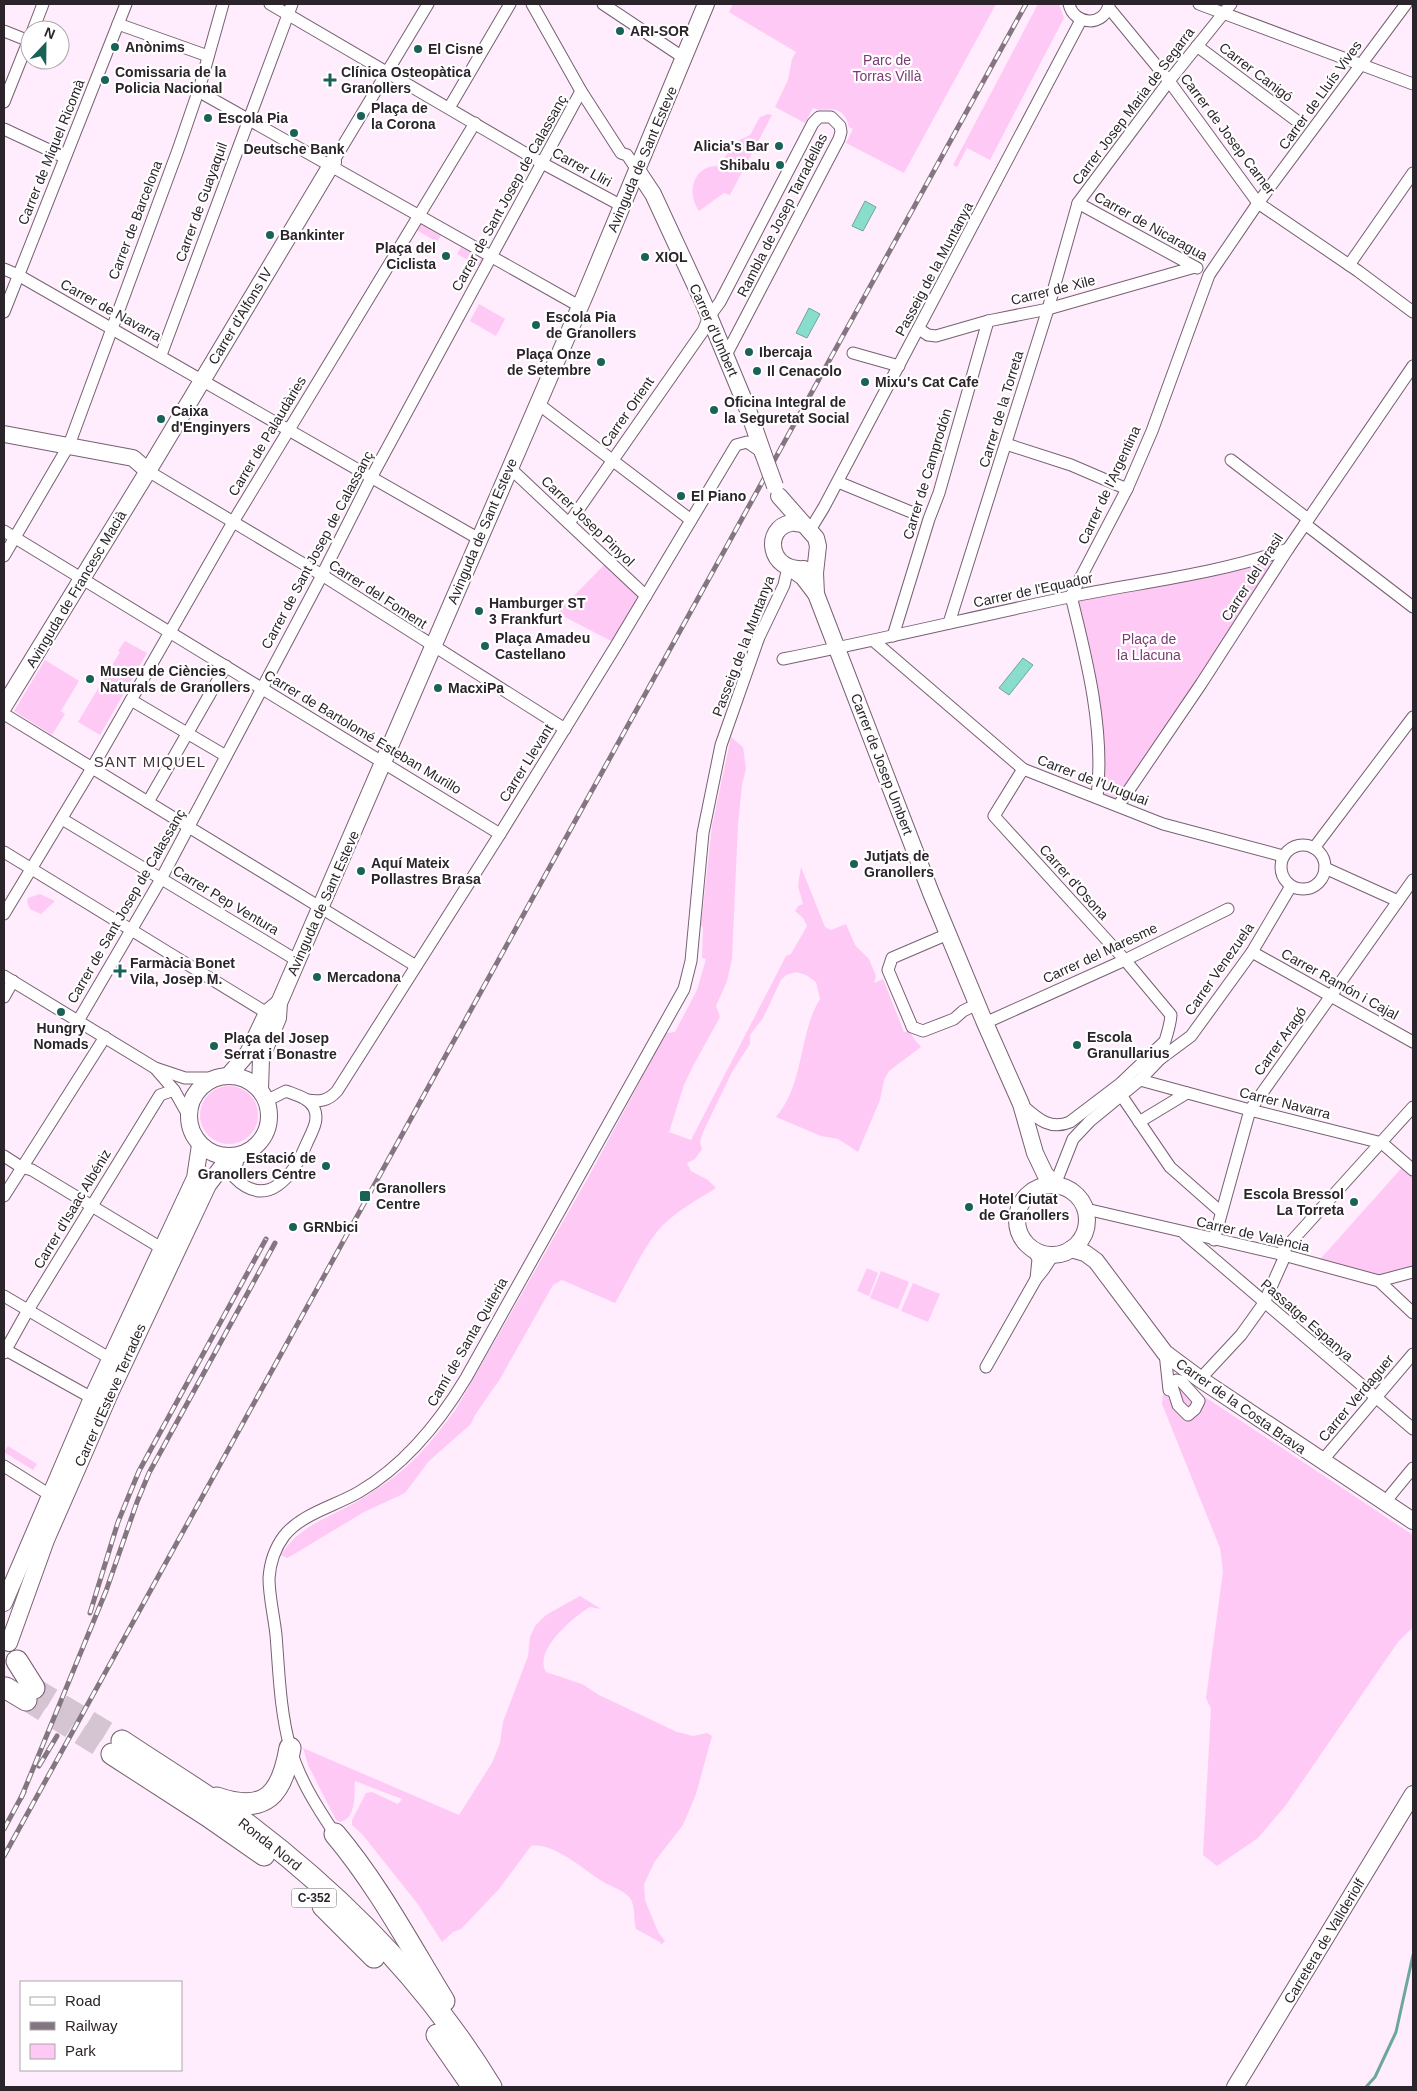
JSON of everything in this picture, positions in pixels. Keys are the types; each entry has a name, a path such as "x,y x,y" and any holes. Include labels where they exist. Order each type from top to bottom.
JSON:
{"highway":[{"path":"5,1689 30,1694 10,1648"},
{"name":"Ronda Nord","path":"476,2077 416,1985 360,1922 298,1865 246,1824 202,1793 117,1747 208,1816 257,1850 315,1899 370,1953 476,2077 491,2087"},
{"path":"202,1793 232,1803 245,1805 257,1803 272,1795 279,1786 287,1766 290,1748"},
{"path":"335,1834 381,1897 476,2051 476,2077"}],"street":[{"path":"36,20 43,4"},
{"name":"Carrer de Miquel Ricomà","path":"4,312 126,4"},
{"name":"Carrer de Barcelona","path":"4,556 69,445 178,150 198,91 223,4"},
{"path":"270,4 290,9 387,72"},
{"path":"331,164 428,4"},
{"path":"449,108 510,4"},
{"path":"532,4 581,91 621,153 627,155 637,170"},
{"path":"603,4 684,58"},
{"name":"Avinguda de Sant Esteve","path":"221,1077 248,1053 298,961 622,206 706,4"},
{"path":"1070,4 1072,12 1081,20 1093,21 1099,19 1109,6"},
{"path":"1199,4 1413,84"},
{"name":"Carrer de Lluís Vives","path":"1258,203 1406,4"},
{"name":"Carrer de Josep Carner","path":"1109,6 1169,80 1258,203 1349,265 1413,312"},
{"name":"Carrer de Guayaquil","path":"161,355 290,9"},
{"path":"1209,13 1227,14"},
{"name":"Carrer Josep Maria de Segarra","path":"1078,204 1169,80 1227,14"},
{"name":"Passeig de la Muntanya","path":"806,527 838,482 1081,20"},
{"path":"118,24 208,56"},
{"path":"4,31 20,34"},
{"name":"Carrer Canigó","path":"1197,46 1297,121"},
{"path":"4,102 20,61"},
{"name":"Carrer Lliri","path":"387,72 542,163 622,206"},
{"path":"198,91 331,164 418,217 579,306"},
{"name":"Carrer de Sant Josep de Calassanç","path":"78,1021 161,879 322,576 371,478 581,91"},
{"name":"Rambla de Josep Tarradellas","path":"709,317 720,302 813,123 822,116 834,119 841,129 838,139 726,355"},
{"name":"Carrer de Palaudàries","path":"4,914 92,768 232,522 476,124"},
{"path":"4,129 64,157"},
{"name":"Carrer d'Alfons IV","path":"148,471 331,164"},
{"name":"Carrer d'Umbert","path":"637,170 653,194 726,355 748,410 757,446 777,491"},
{"path":"1349,265 1413,173"},
{"name":"Carrer de l'Argentina","path":"1071,596 1127,489 1152,431 1209,275 1258,203"},
{"name":"Carrer de Nicaragua","path":"1078,204 1209,275"},
{"name":"Carrer de la Torreta","path":"949,623 1048,309 1078,204"},
{"name":"Carrer de Xile","path":"918,329 936,336 988,321 1048,309 1194,266"},
{"name":"Carrer de Navarra","path":"4,269 161,355 479,539"},
{"name":"Carrer Orient","path":"569,523 703,331 709,317"},
{"name":"Carrer de Camprodón","path":"893,636 920,516 939,492 988,321"},
{"path":"853,353 899,366"},
{"name":"Carrer del Brasil","path":"1118,806 1201,684 1306,521 1413,366"},
{"path":"538,403 691,520"},
{"path":"4,434 133,458 148,471"},
{"name":"Carrer Llevant","path":"307,1100 323,1101 337,1091 565,729 736,445 743,442 757,446"},
{"path":"1006,444 1071,465 1127,489"},
{"path":"1231,460 1413,607"},
{"name":"Carrer Josep Pinyol","path":"510,468 646,596"},
{"name":"Carrer del Foment","path":"148,471 322,576 565,729"},
{"name":"Avinguda de Francesc Macià","path":"4,706 148,471"},
{"path":"838,482 920,516"},
{"path":"777,491 816,538 818,546 816,557 816,594"},
{"path":"777,491 781,515 780,529"},
{"path":"806,527 790,523 780,529 774,537 772,546 774,554 780,563 804,577 816,594"},
{"name":"Carrer de Bartolomé Esteban Murillo","path":"4,531 500,834"},
{"name":"Carrer de l'Equador","path":"783,659 875,642 893,636 1071,596 1170,578 1266,556 1288,549"},
{"path":"790,568 804,569 810,566 816,557"},
{"name":"Passeig de la Muntanya","path":"692,941 703,833 721,745 759,637 790,568"},
{"name":"Carrer de Josep Umbert","path":"816,594 948,934 985,1024 1021,1104 1035,1153"},
{"path":"1071,596 1090,674 1100,769 1097,797"},
{"name":"Carrer de l'Uruguai","path":"875,642 1023,769 1162,824 1283,856"},
{"path":"148,802 226,666"},
{"path":"131,700 226,756"},
{"path":"4,714 416,966"},
{"path":"1314,848 1413,717"},
{"name":"Carrer d'Osona","path":"1023,769 994,816 1125,960 1170,1015"},
{"name":"Carrer Pep Ventura","path":"62,818 298,961"},
{"path":"1304,845 1314,848 1320,853 1325,868 1321,879 1316,885 1301,889 1291,886 1282,874 1280,866 1283,856 1296,846 1304,845"},
{"path":"4,852 132,930 273,1008"},
{"path":"1325,868 1398,901"},
{"name":"Carrer Aragó","path":"1214,1240 1250,1110 1413,880"},
{"name":"Carrer Venezuela","path":"1056,1185 1073,1139 1090,1121 1140,1080 1160,1059 1191,1036 1252,952 1291,886"},
{"name":"Carrer del Maresme","path":"985,1024 1125,960 1228,909"},
{"path":"948,934 892,958 888,970 912,1027 923,1031 954,1019 962,1011 977,1004"},
{"name":"Camí de Santa Quiteria","path":"335,1834 313,1800 290,1748 284,1723 269,1578 272,1562 284,1536 294,1526 306,1518 348,1499 379,1479 418,1444 444,1413 466,1378 684,989 691,961 692,941"},
{"name":"Carrer Ramón i Cajal","path":"1252,952 1413,1042"},
{"path":"4,997 8,978 155,1068 185,1078 238,1077 250,1082 263,1095 269,1118 265,1134 250,1151 234,1156 219,1155 200,1145 192,1131 188,1115 174,1090 155,1068"},
{"name":"Avinguda de Sant Esteve","path":"263,1095 261,1058 278,1018 273,1008"},
{"name":"Carrer Venezuela","path":"1160,1059 1163,1043 1170,1027 1170,1015"},
{"path":"4,1196 104,1037"},
{"name":"Carrer Venezuela","path":"1035,1116 1051,1125 1061,1126 1070,1122 1120,1084 1163,1043"},
{"path":"188,1115 195,1093 203,1084 221,1077"},
{"name":"Carrer Navarra","path":"1140,1080 1382,1143 1413,1170"},
{"name":"Carrer d'Isaac Albéniz","path":"4,1351 160,1094 174,1090"},
{"path":"234,1156 234,1176 248,1188 258,1191 268,1189 284,1181 301,1157 315,1124 316,1113 307,1100 286,1090 263,1095"},
{"path":"1138,1122 1187,1093"},
{"path":"1121,1095 1170,1167 1221,1212"},
{"name":"Carrer de Josep Umbert","path":"1021,1104 1035,1116"},
{"path":"1200,1379 1241,1335 1264,1303 1282,1255 1413,1107"},
{"name":"Carrer d'Esteve Terrades","path":"4,1603 9,1580 50,1495 92,1398 195,1178 200,1145"},
{"path":"1035,1153 1045,1174 1056,1185"},
{"path":"1030,1192 1034,1178 1035,1153"},
{"path":"4,1156 21,1167 32,1170 163,1249"},
{"name":"Carrer d'Esteve Terrades","path":"5,1689 13,1681 17,1671 10,1648 46,1540 111,1391 208,1185 234,1156"},
{"path":"1033,1250 1052,1255 1071,1249 1079,1242 1085,1229 1086,1209 1077,1196 1067,1189 1056,1185 1046,1185 1030,1192 1018,1209 1017,1222 1020,1234 1038,1259 1036,1279"},
{"name":"Carrer de València","path":"1086,1209 1282,1255 1379,1281 1413,1272"},
{"name":"Carrer de la Costa Brava","path":"1085,1229 1096,1261 1165,1353 1200,1379 1413,1520"},
{"name":"Passatge Espanya","path":"1183,1232 1413,1429"},
{"name":"Carrer de la Costa Brava","path":"1071,1249 1085,1253 1096,1261"},
{"path":"986,1367 1036,1279 1052,1255"},
{"path":"1379,1281 1413,1313"},
{"path":"4,1296 111,1358"},
{"path":"4,1351 92,1398"},
{"path":"1165,1353 1171,1404"},
{"name":"Carrer Verdaguer","path":"1322,1461 1413,1354"},
{"path":"4,1466 50,1495"},
{"path":"1384,1502 1413,1468"},
{"name":"Carretera de Vallderiolf","path":"1235,2087 1413,1794"}],"green space":[{"name":"Parc de Torras Villà","path":"733,4 996,4 904,173 846,143 853,129 849,127 842,113 813,108 805,123 775,107 788,80 792,59 796,52 729,12"},
{"path":"1038,4 1059,4 1064,18 990,160 967,148 957,167 953,165"},
{"path":"768,114 772,115 730,195 724,193 699,211 693,197 694,182 698,175 709,167 718,166 733,143 750,135 760,117"},
{"path":"418,222 441,235 437,242 415,229"},
{"path":"461,247 483,260 479,266 457,254"},
{"path":"479,304 505,319 496,336 470,321"},
{"name":"Plaça de la Llacuna","path":"1288,549 1118,806 1097,797 1100,769 1071,596"},
{"path":"608,561 646,596 617,644 557,613"},
{"path":"125,641 147,653 100,735 78,722"},
{"path":"45,660 79,681 61,711 65,714 52,735 14,711"},
{"path":"731,737 743,747 746,769 742,785 738,824 732,959 727,981 716,1006 720,1017 684,1085 669,1132 691,1140 786,956 791,954 807,926 803,918 795,911 798,906 803,904 798,886 801,867 825,927 831,930 846,924 855,945 869,959 876,976 874,983 883,979 904,1032 910,1031 921,1047 889,1071 884,1080 880,1100 858,1152 838,1139 821,1136 776,1117 792,1089 808,1028 820,999 816,982 806,975 796,972 786,975 781,980 763,1018 750,1035 750,1044 732,1072 703,1132 700,1142 702,1149 695,1159 687,1163 691,1171 708,1180 716,1188 681,1210 662,1226 643,1252 615,1303 562,1280 553,1285 500,1379 475,1415 471,1424 429,1461 405,1493 364,1512 287,1558 281,1555 288,1545 303,1531 360,1500 403,1470 428,1445 456,1409 589,1176 666,1033 675,1032 697,990 706,959 702,958 703,928 701,925 712,826"},
{"path":"40,894 55,901 41,914 30,909 27,902 28,898"},
{"path":"223,1086 235,1086 250,1094 258,1109 258,1121 250,1136 235,1144 223,1144 208,1136 200,1121 200,1109 208,1094"},
{"path":"1406,1163 1413,1170 1413,1272 1379,1281 1316,1264"},
{"path":"867,1268 878,1273 869,1296 857,1291"},
{"path":"881,1271 909,1282 898,1309 870,1298"},
{"path":"913,1283 940,1294 928,1322 901,1311"},
{"path":"1181,1381 1413,1535 1413,1627 1398,1642 1286,1805 1258,1838 1217,1866 1203,1855 1211,1709 1206,1698 1223,1571 1220,1548 1162,1404 1164,1390"},
{"path":"8,1446 37,1464 33,1470 4,1452"},
{"path":"580,1596 601,1609 590,1607 574,1618 557,1635 545,1654 543,1664 546,1672 582,1684 599,1695 677,1732 693,1736 707,1733 712,1736 696,1794 683,1825 655,1861 644,1884 645,1900 658,1932 665,1941 661,1945 660,1942 636,1929 632,1902 624,1893 600,1880 558,1852 540,1846 531,1846 499,1889 461,1929 453,1932 442,1942 417,1903 362,1834 352,1825 352,1820 366,1793 372,1792 398,1804 402,1799 355,1781 352,1811 345,1820 340,1822 336,1820 308,1765 303,1748 459,1815 492,1763 500,1743 503,1722 528,1656 530,1637 535,1626 546,1615"}],"shaded area":[{"path":"865,201 876,207 863,231 852,226"},
{"path":"809,308 820,314 807,338 796,333"},
{"path":"1023,658 1033,665 1009,695 999,688"}],"waterway":[{"path":"1366,2087 1375,2077 1396,2032 1413,1955"}],"tunnel":[{"path":"34,1688 122,1741"},
{"path":"26,1700 112,1754"}],"railway":[{"path":"4,1856 1026,4"},
{"path":"90,1613 118,1522 139,1471 266,1239"},
{"path":"21,1798 106,1591 149,1473 275,1243"},
{"path":"39,1766 57,1736"},
{"path":"4,1829 24,1792"}],"place":[{"name":"ARI-SOR","path":"620,31"},
{"name":"Anònims","path":"115,47"},
{"name":"El Cisne","path":"418,49"},
{"name":"Comissaria de la Policia Nacional","path":"105,80"},
{"name":"Clínica Osteopàtica Granollers","path":"330,80"},
{"name":"Plaça de la Corona","path":"361,116"},
{"name":"Escola Pia","path":"208,118"},
{"name":"Deutsche Bank","path":"294,133"},
{"name":"Alicia's Bar","path":"779,146"},
{"name":"Shibalu","path":"780,165"},
{"name":"Bankinter","path":"270,235"},
{"name":"Plaça del Ciclista","path":"446,256"},
{"name":"XIOL","path":"645,257"},
{"name":"Escola Pia de Granollers","path":"536,325"},
{"name":"Ibercaja","path":"749,352"},
{"name":"Plaça Onze de Setembre","path":"601,362"},
{"name":"Il Cenacolo","path":"757,371"},
{"name":"Mixu's Cat Cafe","path":"865,382"},
{"name":"Oficina Integral de la Seguretat Social","path":"714,410"},
{"name":"Caixa d'Enginyers","path":"161,419"},
{"name":"El Piano","path":"681,496"},
{"name":"Hamburger ST 3 Frankfurt","path":"479,611"},
{"name":"Plaça Amadeu Castellano","path":"485,646"},
{"name":"Museu de Ciències Naturals de Granollers","path":"90,679"},
{"name":"MacxiPa","path":"438,688"},
{"name":"Jutjats de Granollers","path":"854,864"},
{"name":"Aquí Mateix Pollastres Brasa","path":"361,871"},
{"name":"Farmàcia Bonet Vila, Josep M.","path":"120,971"},
{"name":"Mercadona","path":"317,977"},
{"name":"Hungry Nomads","path":"61,1012"},
{"name":"Escola Granullarius","path":"1077,1045"},
{"name":"Plaça del Josep Serrat i Bonastre","path":"214,1046"},
{"name":"Estació de Granollers Centre","path":"326,1166"},
{"name":"Granollers Centre","path":"365,1196"},
{"name":"Escola Bressol La Torreta","path":"1354,1202"},
{"name":"Hotel Ciutat de Granollers","path":"969,1207"},
{"name":"GRNbici","path":"293,1227"}],"district":[{"name":"SANT MIQUEL","path":"150,762"}]}
